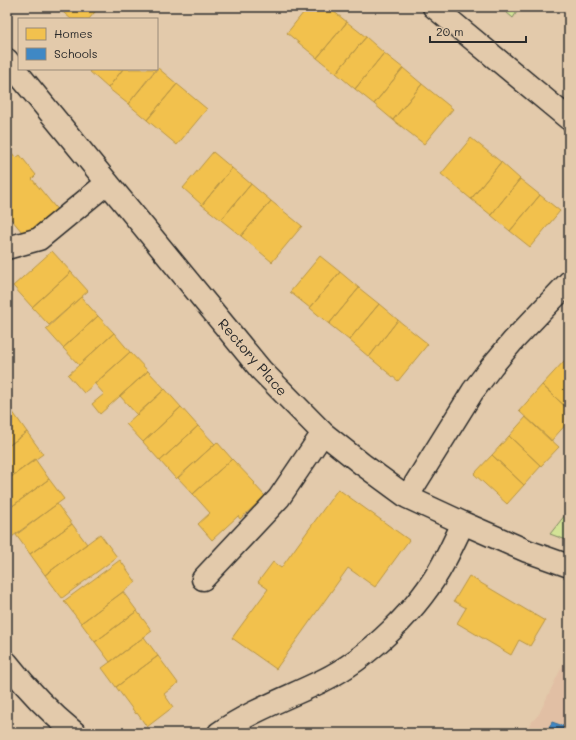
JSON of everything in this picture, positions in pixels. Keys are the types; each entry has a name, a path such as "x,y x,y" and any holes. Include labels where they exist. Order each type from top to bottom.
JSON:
{"street":[{"path":"434,7 569,119"},
{"name":"Rectory Place","path":"7,60 107,184 261,370 323,433 407,497 463,524 527,551 569,566"},
{"path":"7,248 40,239 107,184"},
{"path":"407,497 487,373 513,341 569,282"},
{"path":"203,579 280,498 323,433"},
{"path":"219,733 237,720 323,681 361,657 397,626 424,594 444,562 463,524"},
{"path":"7,662 37,699 75,733"}],"shaded area":[{"path":"569,652 569,733 522,733 539,714"}],"green space":[{"path":"500,7 520,7 513,18"},
{"path":"569,510 569,541 550,534"}],"building: Homes":[{"path":"57,7 99,7 90,18 70,18"},
{"path":"308,7 328,7 347,22 317,58 287,33"},
{"path":"347,22 366,37 336,73 317,58"},
{"path":"366,37 384,53 355,89 336,73"},
{"path":"384,53 403,68 374,104 355,89"},
{"path":"158,68 177,84 147,120 128,104 156,70 158,70"},
{"path":"403,68 422,84 393,120 374,104"},
{"path":"90,70 122,70 108,88"},
{"path":"122,70 155,70 128,104 108,88"},
{"path":"177,84 207,109 177,145 147,120"},
{"path":"422,84 453,109 424,144 393,120"},
{"path":"471,138 501,162 471,199 441,174"},
{"path":"7,147 16,158 20,155 36,175 32,179 59,212 27,238 7,214"},
{"path":"213,152 232,168 202,205 183,188"},
{"path":"501,162 520,179 491,215 471,199"},
{"path":"232,168 251,184 221,220 202,205"},
{"path":"520,179 540,195 510,231 491,215"},
{"path":"251,184 271,201 241,236 221,220"},
{"path":"540,195 560,211 530,247 510,231"},
{"path":"271,201 302,226 272,262 241,236"},
{"path":"52,251 71,272 32,307 13,286"},
{"path":"320,256 340,272 310,308 290,292"},
{"path":"71,272 88,291 49,325 32,307"},
{"path":"340,272 359,288 329,324 310,308"},
{"path":"359,288 379,304 349,340 329,324"},
{"path":"81,297 98,316 63,348 46,329"},
{"path":"379,304 398,320 369,357 349,340"},
{"path":"98,316 114,333 79,365 63,348"},
{"path":"398,320 428,344 398,381 369,357"},
{"path":"114,333 130,352 84,393 68,375"},
{"path":"130,352 148,371 100,414 92,404 104,394 95,384"},
{"path":"565,360 569,364 569,410 542,385"},
{"path":"148,371 165,389 137,415 120,396"},
{"path":"542,385 569,410 569,421 551,441 519,411"},
{"path":"165,389 181,407 143,442 126,424"},
{"path":"181,407 198,426 160,461 143,442"},
{"path":"12,411 27,432 7,447 7,415"},
{"path":"526,417 559,447 541,466 509,436"},
{"path":"198,426 215,444 176,479 160,461"},
{"path":"27,432 43,454 7,480 7,447"},
{"path":"509,436 541,466 524,485 492,455"},
{"path":"217,442 232,459 193,494 178,478"},
{"path":"492,455 524,485 507,504 474,474"},
{"path":"35,459 49,479 7,510 7,480"},
{"path":"232,459 265,496 240,519 238,516 212,540 198,524 210,513 193,494"},
{"path":"49,479 64,499 9,539 7,536 7,510"},
{"path":"338,489 409,540 375,587 348,568 276,669 232,638 268,589 258,582 273,562 281,568"},
{"path":"57,504 72,524 30,554 16,535"},
{"path":"72,524 87,544 45,575 30,554"},
{"path":"100,534 117,557 62,598 45,575"},
{"path":"120,560 136,582 81,623 64,601"},
{"path":"469,576 545,621 530,646 519,640 511,655 457,623 466,608 454,601"},
{"path":"123,592 137,611 95,642 81,623"},
{"path":"137,611 152,631 110,662 95,642"},
{"path":"144,637 158,656 116,687 102,668"},
{"path":"158,656 178,683 164,694 173,707 147,727 116,687"}],"building: Schools":[{"path":"552,722 569,728 569,733 547,733"}]}
